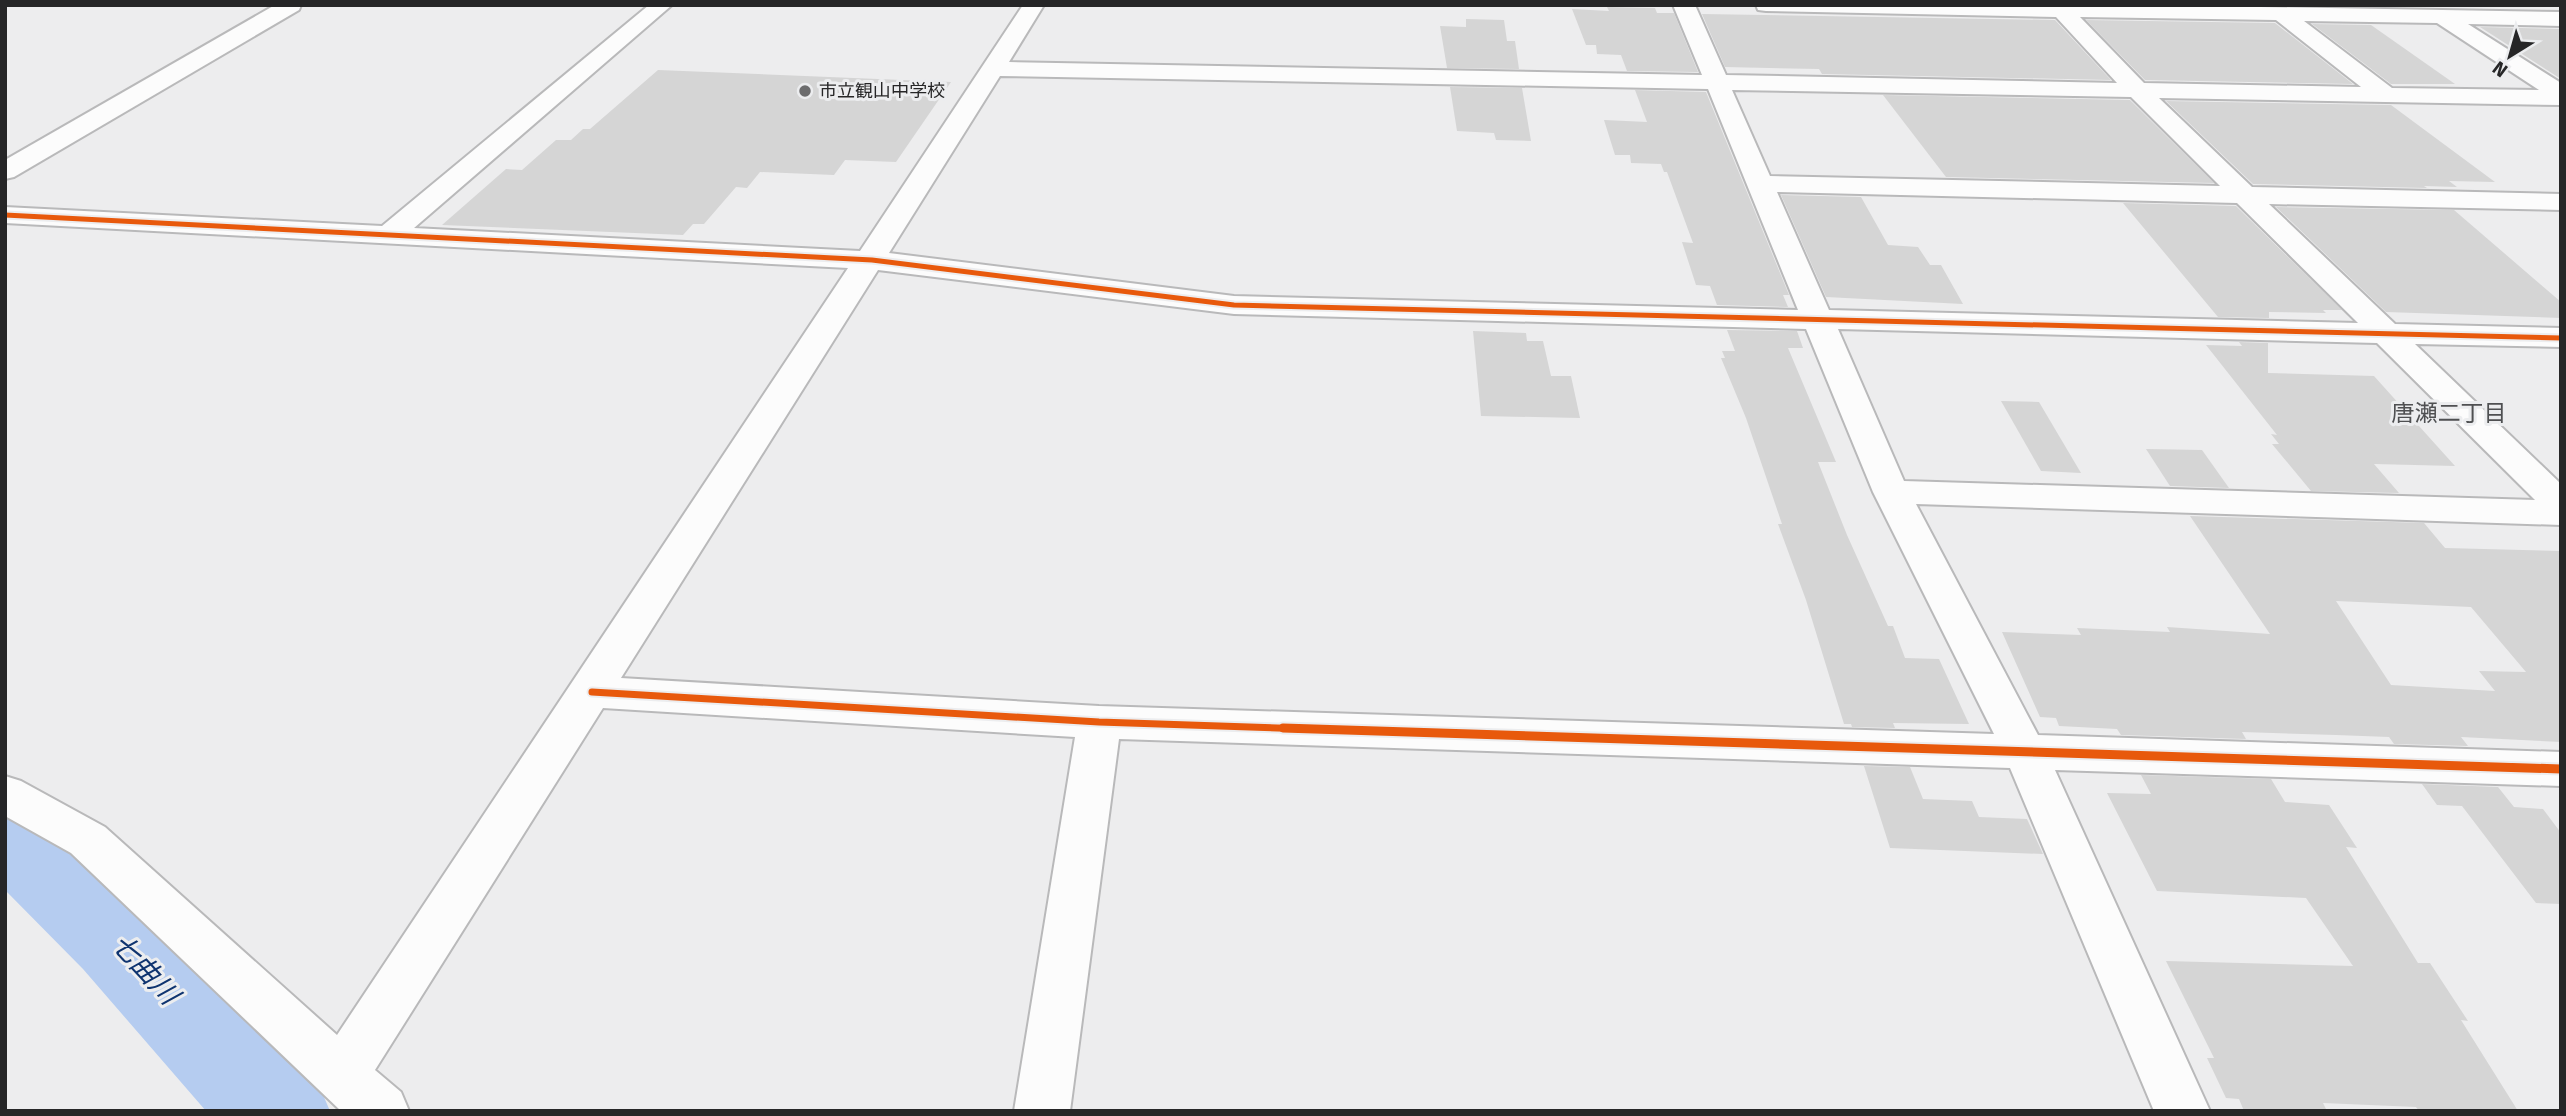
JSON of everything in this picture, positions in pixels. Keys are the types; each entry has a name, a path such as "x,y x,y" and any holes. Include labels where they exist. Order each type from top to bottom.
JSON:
{"street":[{"path":"5,171 291,5"},
{"path":"388,235 663,5"},
{"path":"342,1074 872,260 1034,5"},
{"path":"1684,5 1891,492 2026,754 2182,1111"},
{"path":"1766,5 2059,7 2281,14 2434,11 2561,19"},
{"path":"2059,7 2136,89 2561,505"},
{"path":"2434,11 2561,96"},
{"path":"2281,14 2385,94"},
{"path":"991,69 2561,96"},
{"path":"1760,184 2561,201"},
{"path":"5,215 872,260 1234,305 2561,338"},
{"path":"1891,492 2561,513"},
{"path":"592,692 1099,722 2026,754 2561,769"},
{"path":"1041,1111 1099,722"},
{"path":"5,794 88,840 381,1111"}],"building":[{"path":"1607,7 1655,8 1657,13 1674,13 1698,72 1627,71 1621,55 1597,54 1596,45 1586,45 1572,9 1609,11"},
{"path":"1702,14 2055,20 2111,80 1822,74 1819,69 1725,67"},
{"path":"1466,19 1504,20 1507,41 1515,41 1519,69 1447,68 1440,26 1466,27"},
{"path":"2086,20 2275,23 2353,84 2145,80"},
{"path":"2312,24 2371,25 2455,84 2391,84"},
{"path":"2480,27 2561,29 2561,79"},
{"path":"658,70 951,82 896,162 845,160 834,175 760,172 747,188 736,187 704,224 693,224 683,235 442,225 506,169 522,170 556,140 571,140 583,129 590,129"},
{"path":"1450,87 1522,88 1531,141 1496,140 1494,133 1457,131"},
{"path":"1635,90 1706,92 1789,295 1783,295 1788,307 1717,305 1710,286 1696,285 1682,242 1693,243 1667,172 1664,172 1661,164 1631,163 1630,155 1615,155 1604,120 1647,122"},
{"path":"1883,95 2130,100 2214,183 1946,177"},
{"path":"2166,101 2391,105 2495,182 2449,181 2457,187 2424,186 2427,188 2253,184"},
{"path":"1781,195 1861,197 1888,245 1918,247 1930,265 1941,265 1963,304 1826,297"},
{"path":"2123,203 2236,206 2342,310 2323,310 2326,313 2269,312 2269,318 2218,317"},
{"path":"2276,207 2454,210 2561,302 2561,318 2386,312"},
{"path":"1727,330 1797,331 1803,348 1788,348 1836,462 1818,462 1847,535 1888,626 1893,626 1905,658 1939,659 1969,724 1893,723 1895,728 1852,727 1851,724 1844,724 1806,600 1778,524 1782,524 1746,418 1721,358 1725,358 1722,351 1735,351"},
{"path":"1473,331 1526,333 1527,341 1543,341 1551,376 1571,376 1580,418 1481,416"},
{"path":"2239,342 2268,343 2268,373 2374,376 2455,466 2374,464 2399,493 2311,491 2272,444 2279,444 2271,434 2277,435 2206,345 2242,346"},
{"path":"2001,401 2039,402 2081,473 2041,471"},
{"path":"2146,449 2202,450 2229,488 2170,486"},
{"path":"2190,516 2424,523 2445,548 2561,551 2561,742 2461,737 2468,746 2394,744 2389,737 2242,732 2246,739 2121,735 2117,729 2059,726 2056,718 2040,717 2002,632 2081,635 2077,628 2170,632 2167,627 2270,634","holes":["2336,601 2471,607 2526,672 2479,671 2495,691 2391,685"]},
{"path":"1864,766 1910,767 1923,799 1972,801 1979,817 2027,819 2043,854 1890,848"},
{"path":"2141,775 2271,779 2285,802 2329,805 2357,848 2346,847 2418,963 2430,963 2468,1021 2461,1020 2518,1111 2419,1111 2416,1107 2323,1103 2326,1109 2244,1111 2239,1099 2226,1098 2207,1058 2214,1058 2166,961 2353,966 2306,898 2157,891 2107,793 2151,794"},
{"path":"2422,784 2498,787 2514,807 2543,809 2561,833 2561,904 2536,903 2462,806 2437,805"}],"waterway":[{"name":"七曲川","path":"5,837 19,844 118,939 276,1111"}],"cycle path":[{"path":"5,215 872,260 1234,305 2561,338"},
{"path":"592,692 1099,722 2561,769"}],"place":[{"name":"市立観山中学校","path":"805,91"}],"district":[{"name":"唐瀬二丁目","path":"2449,413"}]}
